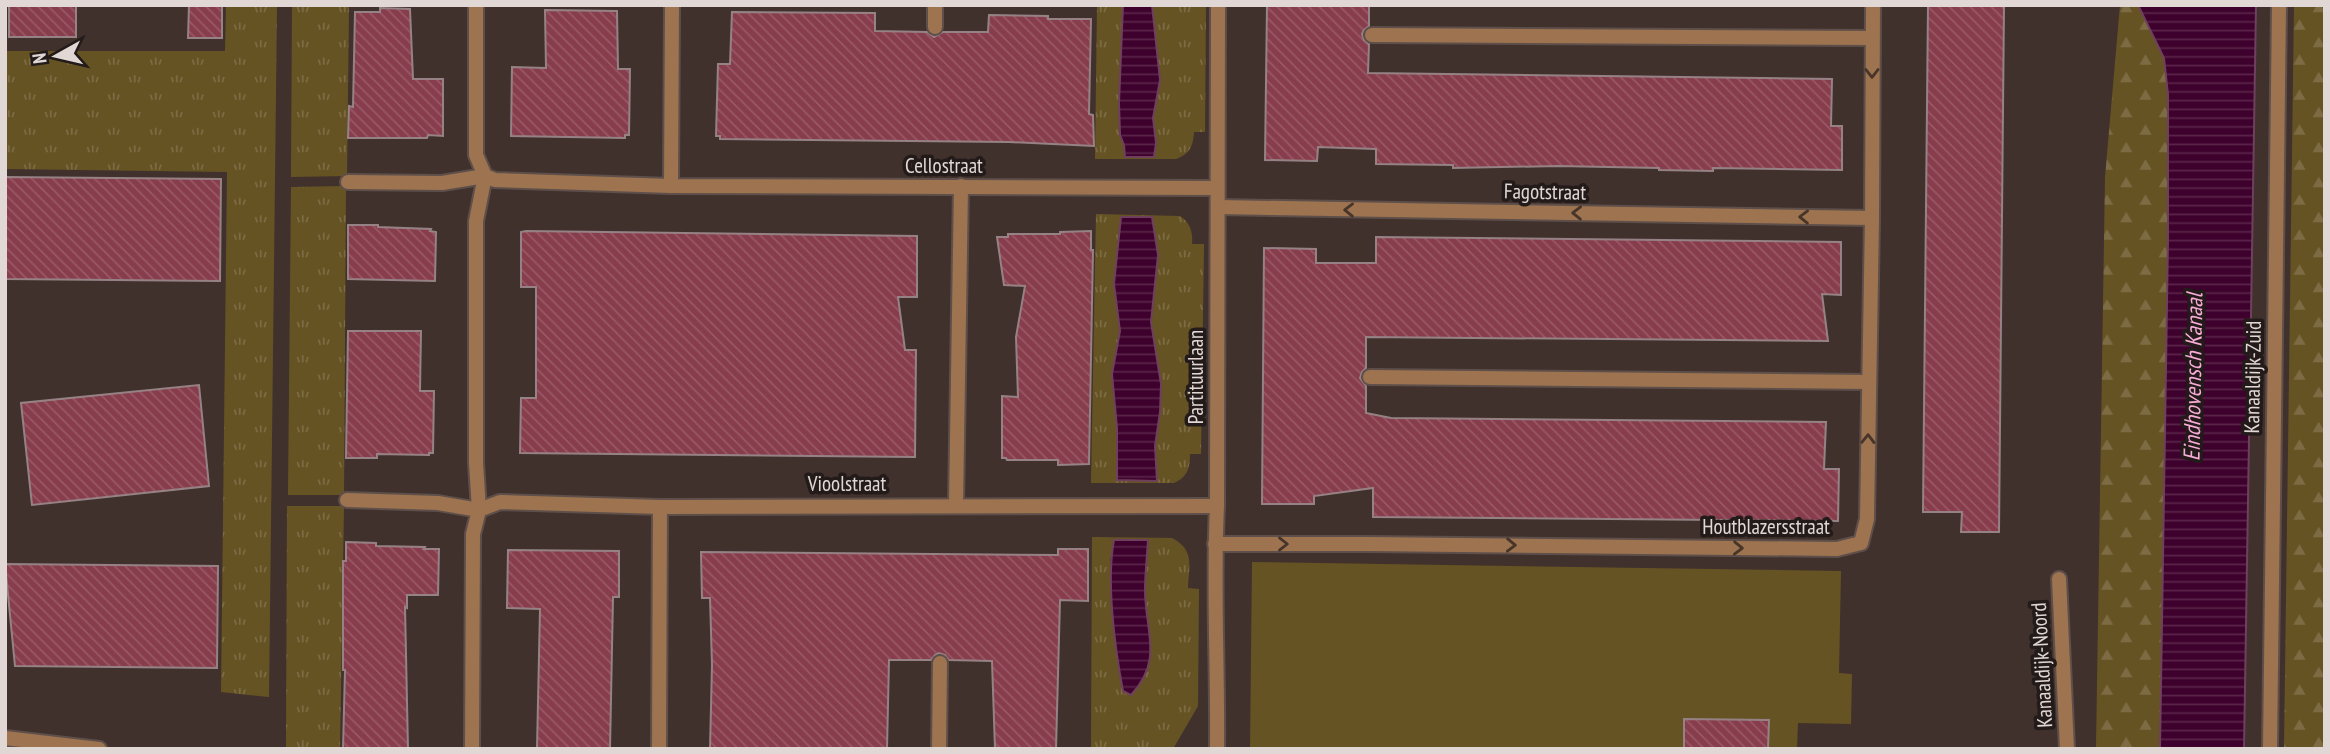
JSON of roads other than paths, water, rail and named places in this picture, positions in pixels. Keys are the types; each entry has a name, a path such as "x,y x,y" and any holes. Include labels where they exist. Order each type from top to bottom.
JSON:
{"street":[{"path":"472,749 473,534 479,510 476,463 476,221 485,176 476,155 476,5"},
{"path":"671,186 672,5"},
{"path":"934,5 935,27"},
{"name":"Partituurlaan","path":"1217,749 1215,544 1218,5"},
{"name":"Houtblazersstraat","path":"1215,544 1837,549 1861,543 1867,519 1873,5"},
{"name":"Kanaaldijk-Zuid","path":"2270,749 2279,5"},
{"path":"1372,35 1872,38"},
{"name":"Cellostraat","path":"348,182 442,183 485,176 508,182 671,186 1217,188"},
{"path":"956,505 961,186"},
{"name":"Fagotstraat","path":"1217,207 1872,218"},
{"path":"1370,377 1869,382"},
{"name":"Vioolstraat","path":"347,500 438,503 479,510 499,502 660,507 1217,506"},
{"path":"659,749 660,507"},
{"name":"Kanaaldijk-Noord","path":"2059,579 2067,749"},
{"path":"939,749 940,663"},
{"path":"5,738 99,749"}],"water":[{"path":"1123,5 1152,5 1160,80 1153,118 1156,143 1154,157 1125,157 1120,135"},
{"name":"Eindhovensch Kanaal","path":"2138,5 2256,5 2244,749 2160,749 2168,94 2164,58"},
{"path":"1121,217 1152,217 1158,255 1151,322 1161,384 1155,446 1157,481 1117,480 1117,428 1112,374 1120,331 1114,284"},
{"path":"1114,540 1148,540 1145,590 1150,657 1141,682 1131,695 1123,691 1115,636 1111,595"}]}
